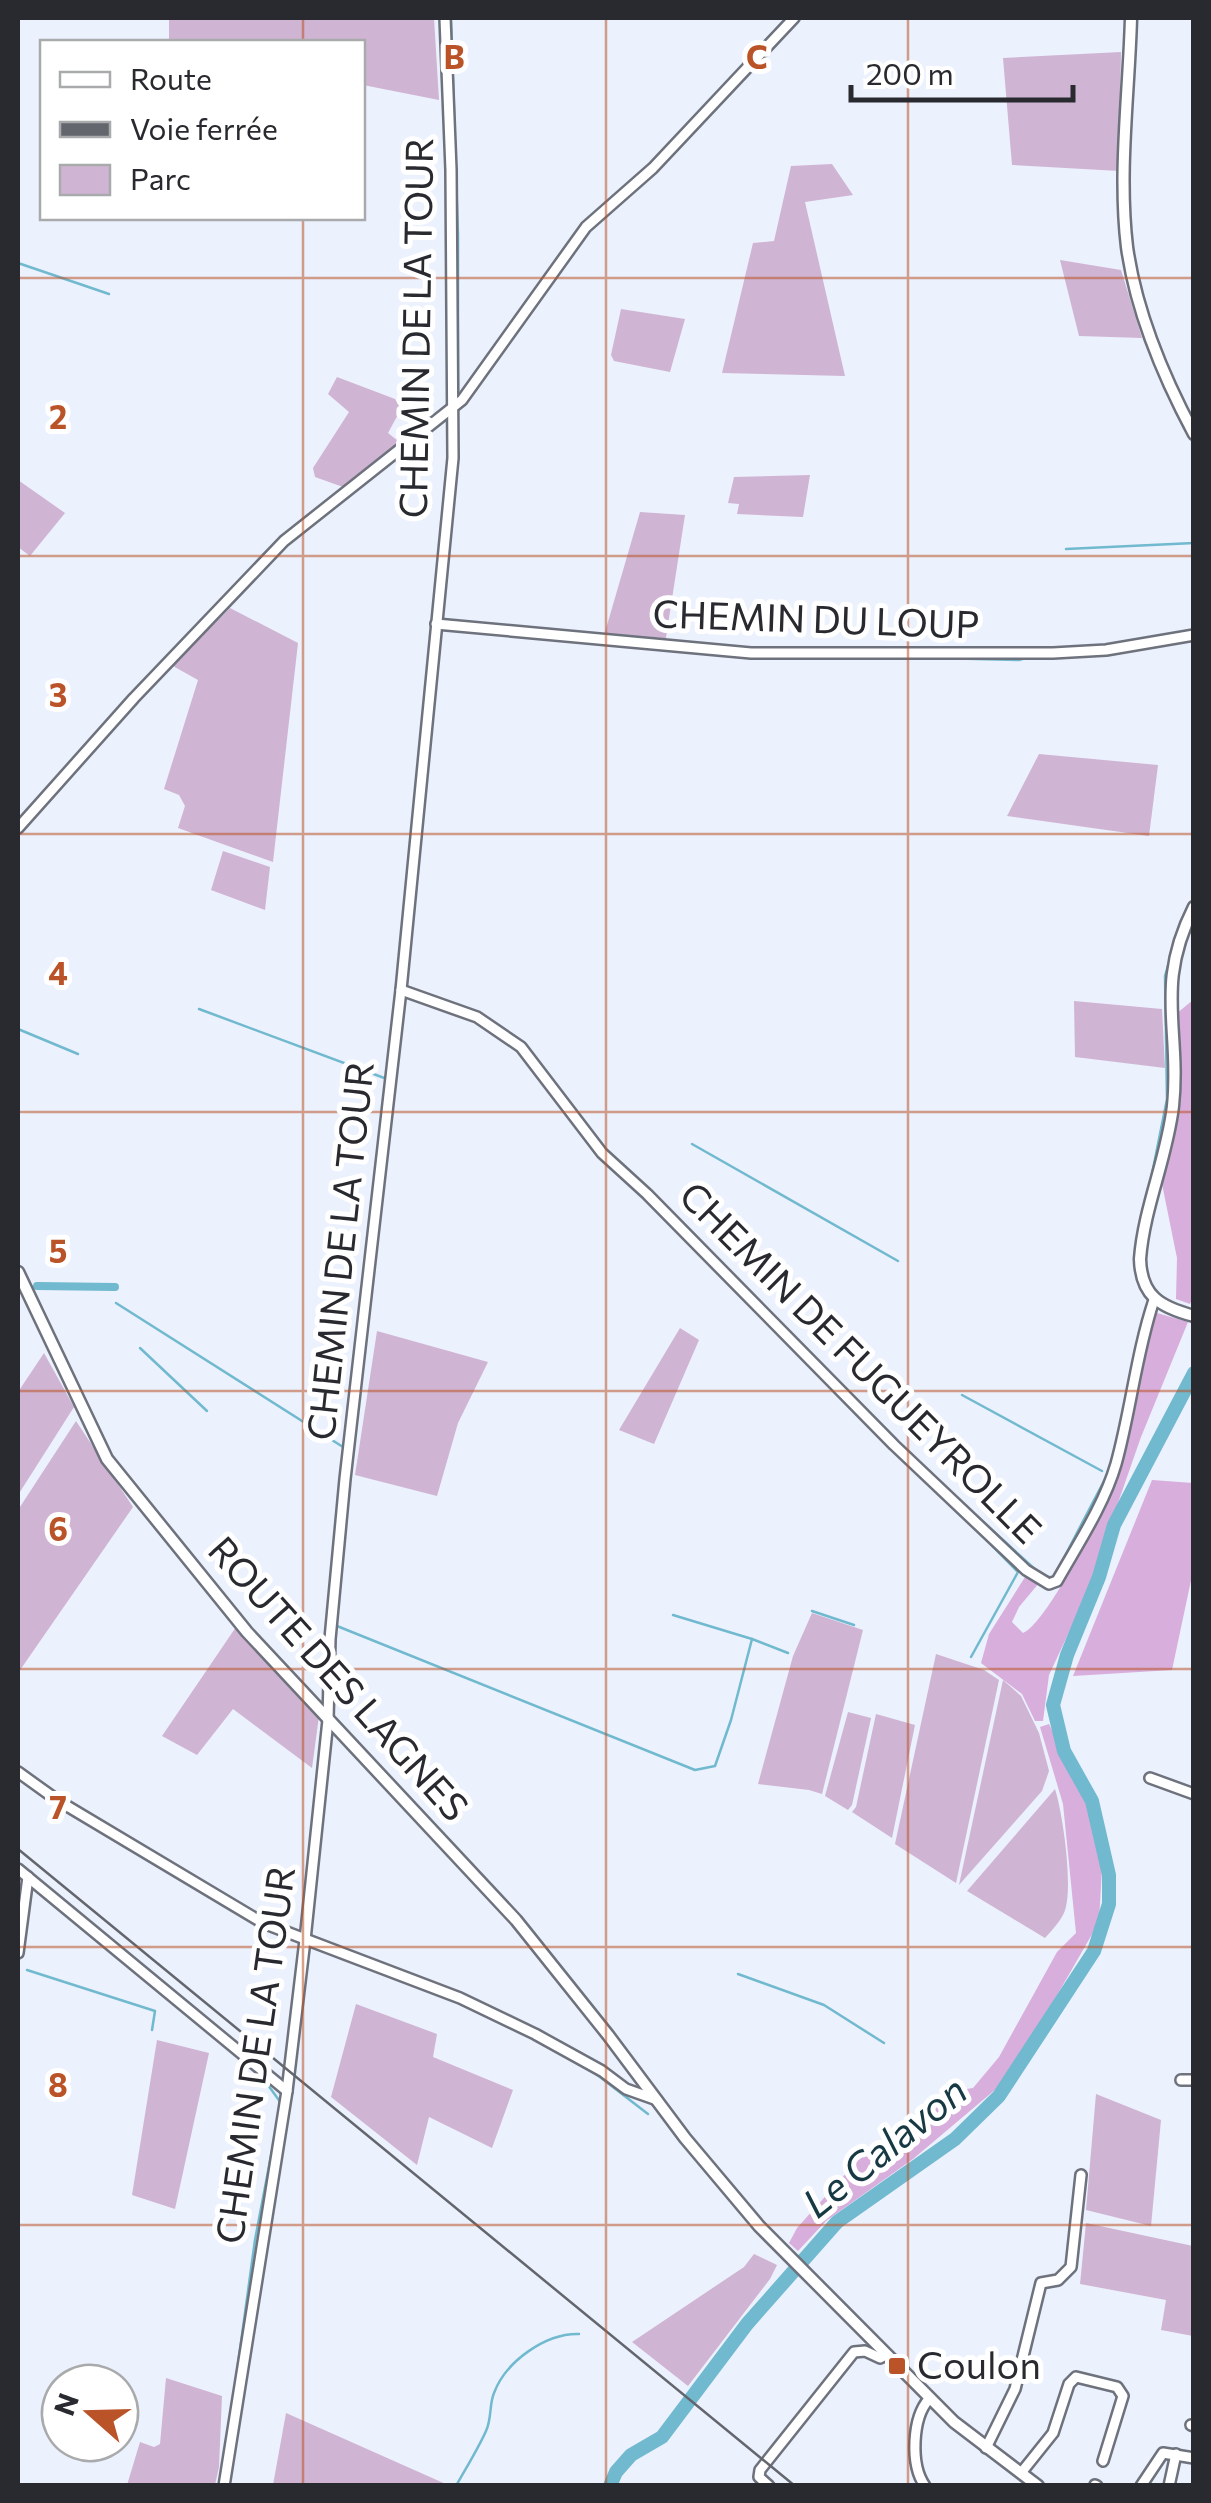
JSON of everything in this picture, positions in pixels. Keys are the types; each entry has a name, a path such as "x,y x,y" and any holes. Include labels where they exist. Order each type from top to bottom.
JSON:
{"street":[{"name":"CHEMIN DE LA TOUR","path":"224,2486 287,2090 305,1940 328,1716 330,1639 342,1510 454,458 445,18"},
{"path":"18,828 134,698 284,541 452,409 485,370 586,227 653,168 794,18"},
{"path":"1131,18 1126,175 1129,256 1151,338 1194,434"},
{"name":"CHEMIN DU LOUP","path":"436,624 751,654 1053,653 1106,650 1194,635"},
{"path":"1194,907 1171,972 1172,1108 1141,1247 1142,1280 1154,1300 1194,1316"},
{"name":"CHEMIN DE FUGUEYROLLE","path":"400,990 477,1017 520,1047 602,1153 894,1445 1026,1570 1049,1584 1058,1581 1116,1464 1140,1344 1154,1300"},
{"name":"ROUTE DES LAGNES","path":"18,1272 107,1459 247,1632 516,1920 727,2190 781,2250 930,2400 1038,2486"},
{"path":"18,1772 56,1800 264,1923 460,1998 535,2034 626,2089 657,2100"},
{"path":"1150,1778 1194,1794"},
{"path":"18,1869 287,2090"},
{"path":"18,1953 28,1877"},
{"path":"1181,2080 1194,2080"},
{"path":"986,2448 1015,2388 1042,2284 1058,2280 1071,2267 1080,2175"},
{"path":"769,2486 759,2477 760,2470 854,2352 864,2351 880,2358 886,2354"},
{"path":"1021,2473 1053,2433 1069,2384 1076,2377 1117,2387 1122,2396 1103,2461"},
{"path":"926,2486 917,2465 917,2421 920,2410 930,2400"},
{"path":"1141,2486 1163,2453 1194,2458"},
{"path":"1170,2486 1176,2454"}],"green space":[{"path":"169,18 434,18 439,100 365,85 365,40 169,40"},
{"path":"1121,52 1119,171 1012,165 1003,58"},
{"path":"832,164 853,195 805,202 845,376 722,373 753,243 774,241 791,166"},
{"path":"1060,260 1121,270 1142,338 1079,336"},
{"path":"621,309 685,319 670,372 614,361 611,355"},
{"path":"337,377 395,399 401,409 388,433 398,441 426,423 343,487 315,477 313,468 349,412 328,394"},
{"path":"810,475 803,517 737,514 739,504 728,503 734,477"},
{"path":"18,480 65,513 30,556 18,547"},
{"path":"640,512 685,515 665,644 603,639"},
{"path":"230,608 298,643 273,862 178,828 185,806 179,795 164,789 198,680 173,666"},
{"path":"1039,754 1158,765 1149,836 1007,816"},
{"path":"223,851 270,867 265,910 211,890"},
{"path":"1074,1001 1162,1009 1165,1068 1075,1057"},
{"path":"680,1328 699,1340 654,1444 619,1430"},
{"path":"377,1331 488,1362 458,1423 437,1496 355,1475"},
{"path":"44,1353 74,1407 18,1495 18,1392"},
{"path":"76,1421 133,1507 18,1673 18,1510"},
{"path":"812,1613 863,1630 822,1794 758,1784 793,1656"},
{"path":"236,1627 319,1716 312,1768 233,1709 197,1755 162,1736"},
{"path":"936,1654 984,1670 999,1680 956,1883 895,1844"},
{"path":"1003,1680 1021,1696 1039,1733 1049,1771 1042,1791 959,1885"},
{"path":"848,1712 871,1718 848,1810 825,1796"},
{"path":"876,1714 915,1725 892,1838 852,1812"},
{"path":"1055,1789 1068,1870 1067,1902 1058,1923 1045,1938 967,1891"},
{"path":"356,2004 437,2034 433,2057 513,2090 492,2148 429,2117 417,2165 331,2097"},
{"path":"157,2040 209,2053 175,2209 132,2195"},
{"path":"1096,2094 1161,2120 1151,2226 1086,2210"},
{"path":"1086,2223 1193,2246 1193,2336 1161,2330 1166,2300 1080,2284"},
{"path":"754,2254 777,2265 688,2386 632,2342 744,2267"},
{"path":"166,2378 222,2396 215,2485 127,2485 134,2463 140,2463 140,2442 154,2447 160,2444"},
{"path":"286,2413 448,2485 273,2485"}],"shaded area":[{"path":"1193,1000 1194,1295 1190,1304 1176,1299 1177,1258 1161,1179 1180,1102 1176,1014"},
{"path":"1157,1313 1188,1322 1141,1437 1084,1600 1049,1675 1043,1721 1035,1721 1022,1694 981,1663 989,1634 1027,1574 1039,1583 1012,1622 1023,1633 1033,1626 1084,1545 1115,1472 1147,1334"},
{"path":"1152,1480 1193,1483 1193,1571 1172,1670 1073,1676"},
{"path":"1049,1724 1091,1811 1102,1868 1099,1922 1044,2018 996,2089 913,2159 826,2221 798,2251 789,2243 797,2228 857,2161 953,2091 973,2088 999,2057 1057,1952 1076,1933 1063,1804 1040,1727"}],"waterway":[{"path":"451,18 458,390"},
{"path":"18,263 109,294"},
{"path":"1163,383 1171,398"},
{"path":"1066,549 1194,543"},
{"path":"1141,648 1188,640"},
{"path":"892,657 1029,657"},
{"path":"1152,1174 1167,1099 1165,976 1176,938"},
{"path":"199,1009 387,1079"},
{"path":"18,1029 78,1054"},
{"path":"692,1144 898,1261"},
{"path":"37,1286 115,1287"},
{"path":"116,1303 343,1447"},
{"path":"140,1348 207,1411"},
{"name":"Le Calavon","path":"610,2486 631,2455 662,2437 747,2324 837,2222 955,2139 999,2096 1094,1951 1109,1904 1109,1875 1092,1801 1064,1751 1053,1705 1114,1525 1194,1373"},
{"path":"962,1395 1102,1471"},
{"path":"930,1473 1038,1572"},
{"path":"1044,1577 1054,1577 1104,1481"},
{"path":"960,1513 1018,1572 971,1657"},
{"path":"812,1611 854,1625"},
{"path":"673,1615 752,1639"},
{"path":"337,1626 695,1770 715,1766 752,1639 788,1653"},
{"path":"323,1708 325,1671"},
{"path":"321,1743 323,1721"},
{"path":"27,1970 155,2011 152,2030"},
{"path":"738,1974 824,2005 884,2043"},
{"path":"541,2043 596,2074 648,2114"},
{"path":"231,2415 255,2240 281,2103 260,2074"},
{"path":"456,2486 486,2431 494,2393 508,2370 541,2344 579,2334"}],"railway":[{"path":"18,1849 795,2486"}],"place":[{"name":"Coulon","path":"897,2366"}]}
